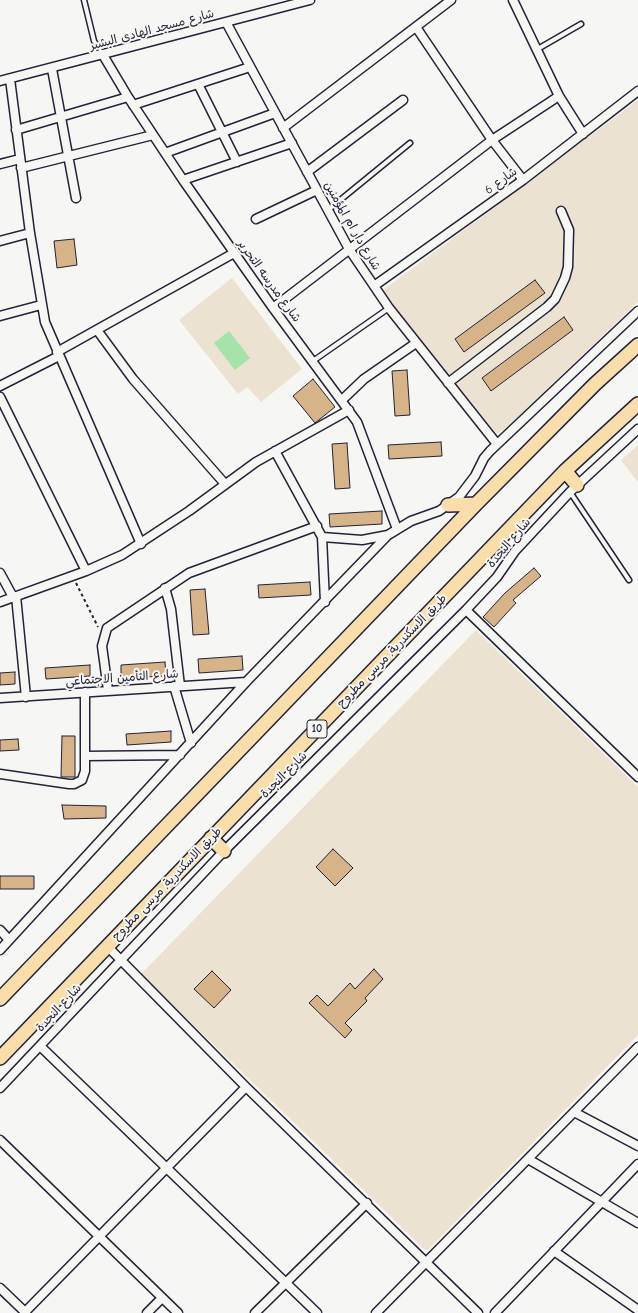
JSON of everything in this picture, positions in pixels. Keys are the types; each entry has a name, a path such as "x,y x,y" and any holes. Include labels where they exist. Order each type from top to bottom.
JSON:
{"main road":[{"path":"0,999 476,504 595,384 638,345"},
{"name":"طريق الاسكندرية, مرسى مطروح","path":"0,1058 564,471 638,404"},
{"path":"564,471 573,488"},
{"path":"448,505 476,504"},
{"path":"212,838 224,851"}],"street":[{"name":"شارع مسجد الهادى البشير","path":"0,81 310,0"},
{"path":"283,128 451,0"},
{"path":"513,0 559,96 582,134"},
{"name":"شارع دار ام المؤمنين","path":"226,22 349,249 389,308 497,444"},
{"path":"416,27 492,140 523,180"},
{"name":"شارع مدرسه التحرير","path":"103,55 128,97 183,180 273,308 349,410 362,434 397,529"},
{"path":"134,105 250,66"},
{"path":"52,68 76,198"},
{"path":"10,79 30,234 41,305 58,354 141,544"},
{"path":"198,84 238,162"},
{"name":"شارع 6","path":"374,286 523,180 638,91"},
{"path":"273,308 492,140 559,96"},
{"path":"16,130 128,97"},
{"path":"307,172 403,100"},
{"path":"165,153 275,113"},
{"path":"22,168 153,135"},
{"path":"183,180 292,144"},
{"path":"0,164 20,159"},
{"path":"256,219 317,190"},
{"path":"448,382 547,307 555,299 565,278 568,267 569,230 561,211"},
{"path":"0,241 30,234"},
{"path":"0,386 234,253"},
{"path":"0,316 41,305"},
{"path":"0,950 246,682 325,602 388,535 411,521 439,511 467,488 484,458 497,444 638,311"},
{"path":"97,330 133,379 225,484"},
{"path":"342,400 364,379 416,343"},
{"path":"0,397 86,571"},
{"path":"0,602 86,571 116,558 141,544 189,512 225,484 275,452 349,410"},
{"name":"شارع النجدة","path":"0,1088 224,851 466,610 497,577 515,551 573,488 638,429"},
{"path":"275,452 322,537 325,602"},
{"path":"108,690 102,654 103,637 107,628 165,588 202,568 317,526"},
{"path":"322,537 362,540 388,535"},
{"path":"0,573 14,597 26,697"},
{"path":"165,588 171,609 177,686 191,743"},
{"path":"466,610 638,777"},
{"name":"شارع التأمين الاجتماعي","path":"0,698 246,682"},
{"path":"0,774 74,784 82,780 84,776 85,756 85,692"},
{"path":"85,756 180,755"},
{"path":"0,930 9,940"},
{"path":"107,946 246,1087 427,1261 478,1313"},
{"path":"40,1046 317,1313"},
{"path":"376,1313 638,1047"},
{"path":"0,1288 25,1312 166,1166 246,1087"},
{"path":"574,1112 638,1146"},
{"path":"0,1140 178,1313"},
{"path":"528,1159 638,1223"},
{"path":"495,1313 638,1164"},
{"path":"255,1313 367,1203"},
{"path":"554,1251 638,1310"},
{"path":"147,1313 162,1298"}],"lane":[{"path":"84,0 94,41 99,51 103,55"},
{"path":"536,50 581,24"},
{"path":"328,210 410,143"},
{"path":"313,361 389,308"},
{"path":"573,488 629,580"}],"path":[{"path":"72,576 103,637"}],"shaded area":[{"path":"638,100 638,302 506,428 497,434 382,291"},
{"path":"232,278 302,369 261,402 247,387 238,394 179,320"},
{"path":"638,445 638,482 621,460"},
{"path":"476,630 638,787 638,1035 428,1250 424,1249 141,974"}],"green space":[{"path":"229,331 250,358 235,370 214,343"}],"building":[{"path":"74,239 77,265 57,268 54,241"},
{"path":"535,280 545,293 464,352 455,339"},
{"path":"564,317 573,330 491,391 482,378"},
{"path":"407,370 410,415 395,416 392,371"},
{"path":"313,379 335,407 315,423 293,396"},
{"path":"441,442 442,456 389,459 388,445"},
{"path":"347,443 350,488 335,489 332,444"},
{"path":"382,511 382,524 330,527 329,514"},
{"path":"534,568 541,576 513,600 516,603 494,627 483,617 505,593"},
{"path":"310,582 311,595 259,598 258,585"},
{"path":"205,589 209,634 193,635 190,590"},
{"path":"242,656 243,670 199,673 198,659"},
{"path":"165,662 166,676 121,678 121,665"},
{"path":"90,665 90,676 46,679 45,668"},
{"path":"15,672 15,684 0,685 0,673"},
{"path":"171,731 171,742 127,745 126,734"},
{"path":"62,736 75,736 75,777 61,777"},
{"path":"18,739 19,750 0,751 0,740"},
{"path":"62,805 106,806 106,818 64,819"},
{"path":"333,849 353,868 335,886 316,867"},
{"path":"0,876 34,876 34,889 0,889"},
{"path":"374,969 383,979 365,998 367,1001 345,1023 352,1030 345,1038 309,1003 317,995 328,1006 350,983 355,989"},
{"path":"212,971 231,990 214,1008 194,989"}]}
